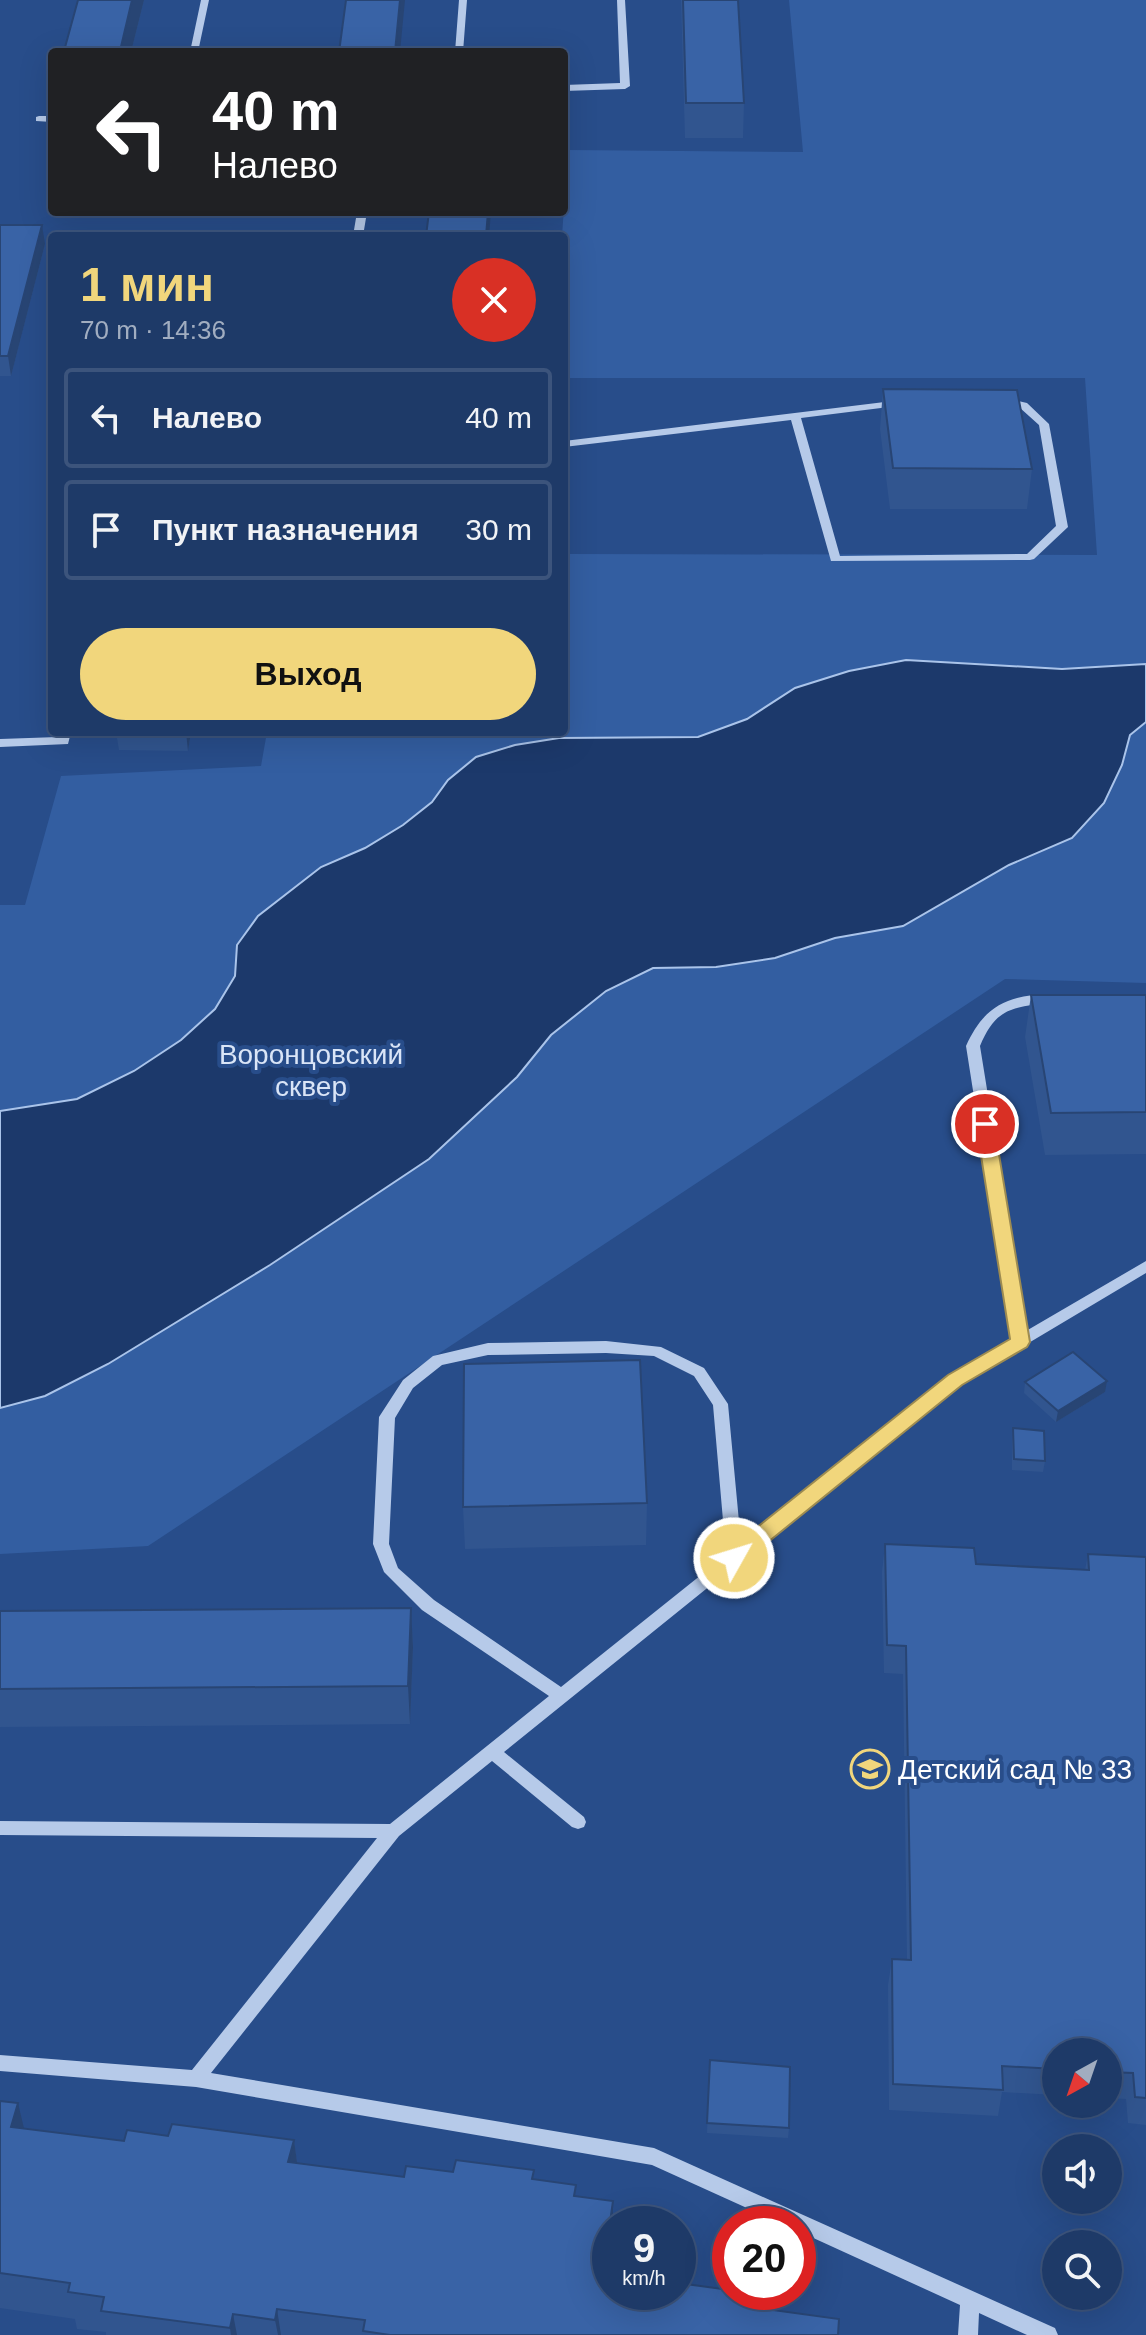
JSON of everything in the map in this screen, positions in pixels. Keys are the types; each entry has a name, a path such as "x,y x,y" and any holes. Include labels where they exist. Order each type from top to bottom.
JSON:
{"lane":[{"path":"195,48 205,0"},
{"path":"459,48 463,0"},
{"path":"568,88 625,86 621,0"},
{"path":"39,119 48,119"},
{"path":"795,415 835,559 1030,557 1062,527 1044,424 1023,405 994,399"},
{"path":"568,443 910,401"},
{"path":"0,743 64,741 65,736"},
{"path":"1020,1342 973,1046 980,1024 1000,1006 1029,998 1073,998"},
{"path":"196,2079 393,1831 955,1380 1146,1266"},
{"path":"562,1696 428,1605 392,1572 381,1544 387,1417 408,1384 438,1360 488,1349 606,1347 656,1351 699,1372 720,1404 734,1558"},
{"path":"492,1752 578,1822"},
{"path":"0,1828 393,1831"},
{"path":"0,2063 196,2079 654,2157 1048,2335"},
{"path":"968,2335 970,2298"}],"green space":[{"name":"Воронцовский сквер","path":"789,0 1146,0 1146,983 1005,979 148,1546 0,1554 0,905 25,905 61,776 261,766 266,736 568,736 568,554 1097,555 1085,378 568,378 568,232 562,232 563,216 568,216 568,150 803,152"}],"shaded area":[{"path":"906,660 1062,669 1146,664 1146,722 1130,735 1122,765 1104,803 1072,838 1009,865 903,926 835,938 775,958 716,967 653,968 606,991 551,1035 517,1077 429,1159 270,1265 108,1364 45,1396 0,1408 0,1111 77,1099 134,1071 181,1040 215,1009 235,976 237,945 258,916 321,867 365,848 403,825 432,802 448,780 476,757 515,745 559,738 698,737 747,719 795,688 849,671"}],"building":[{"path":"78,0 132,0 121,48 65,48"},
{"path":"346,0 400,0 395,48 340,48"},
{"path":"683,0 738,0 744,103 686,103"},
{"path":"428,216 488,216 486,232 426,232"},
{"path":"0,225 42,225 8,356 0,356"},
{"path":"883,389 1017,390 1032,469 893,468"},
{"path":"1031,995 1146,995 1146,1112 1051,1113"},
{"path":"1073,1352 1107,1381 1058,1411 1025,1382"},
{"path":"640,1360 647,1503 463,1507 464,1364"},
{"path":"1013,1428 1044,1431 1045,1461 1014,1459"},
{"path":"885,1544 974,1548 976,1564 1089,1570 1088,1554 1146,1557 1146,2098 1135,2097 1133,2073 1122,2073 1122,2038 1042,2038 1042,2068 1002,2066 1003,2090 893,2084 892,1959 911,1960 906,1646 887,1645"},
{"path":"411,1608 408,1686 0,1689 0,1611"},
{"path":"710,2060 790,2067 789,2128 707,2123"},
{"path":"0,2101 18,2103 11,2127 124,2141 127,2130 168,2136 172,2124 294,2140 288,2162 404,2177 406,2166 453,2172 456,2160 534,2170 532,2179 576,2185 574,2196 613,2201 612,2206 592,2206 592,2310 696,2310 696,2285 712,2288 712,2310 774,2310 839,2319 838,2335 390,2335 363,2331 365,2320 277,2309 275,2320 233,2314 230,2328 101,2311 104,2297 68,2292 70,2283 0,2273"}],"place":[{"name":"Детский сад № 33","path":"870,1769"}],"route":[{"path":"734,1558 955,1380 1020,1342 985,1124"}]}
